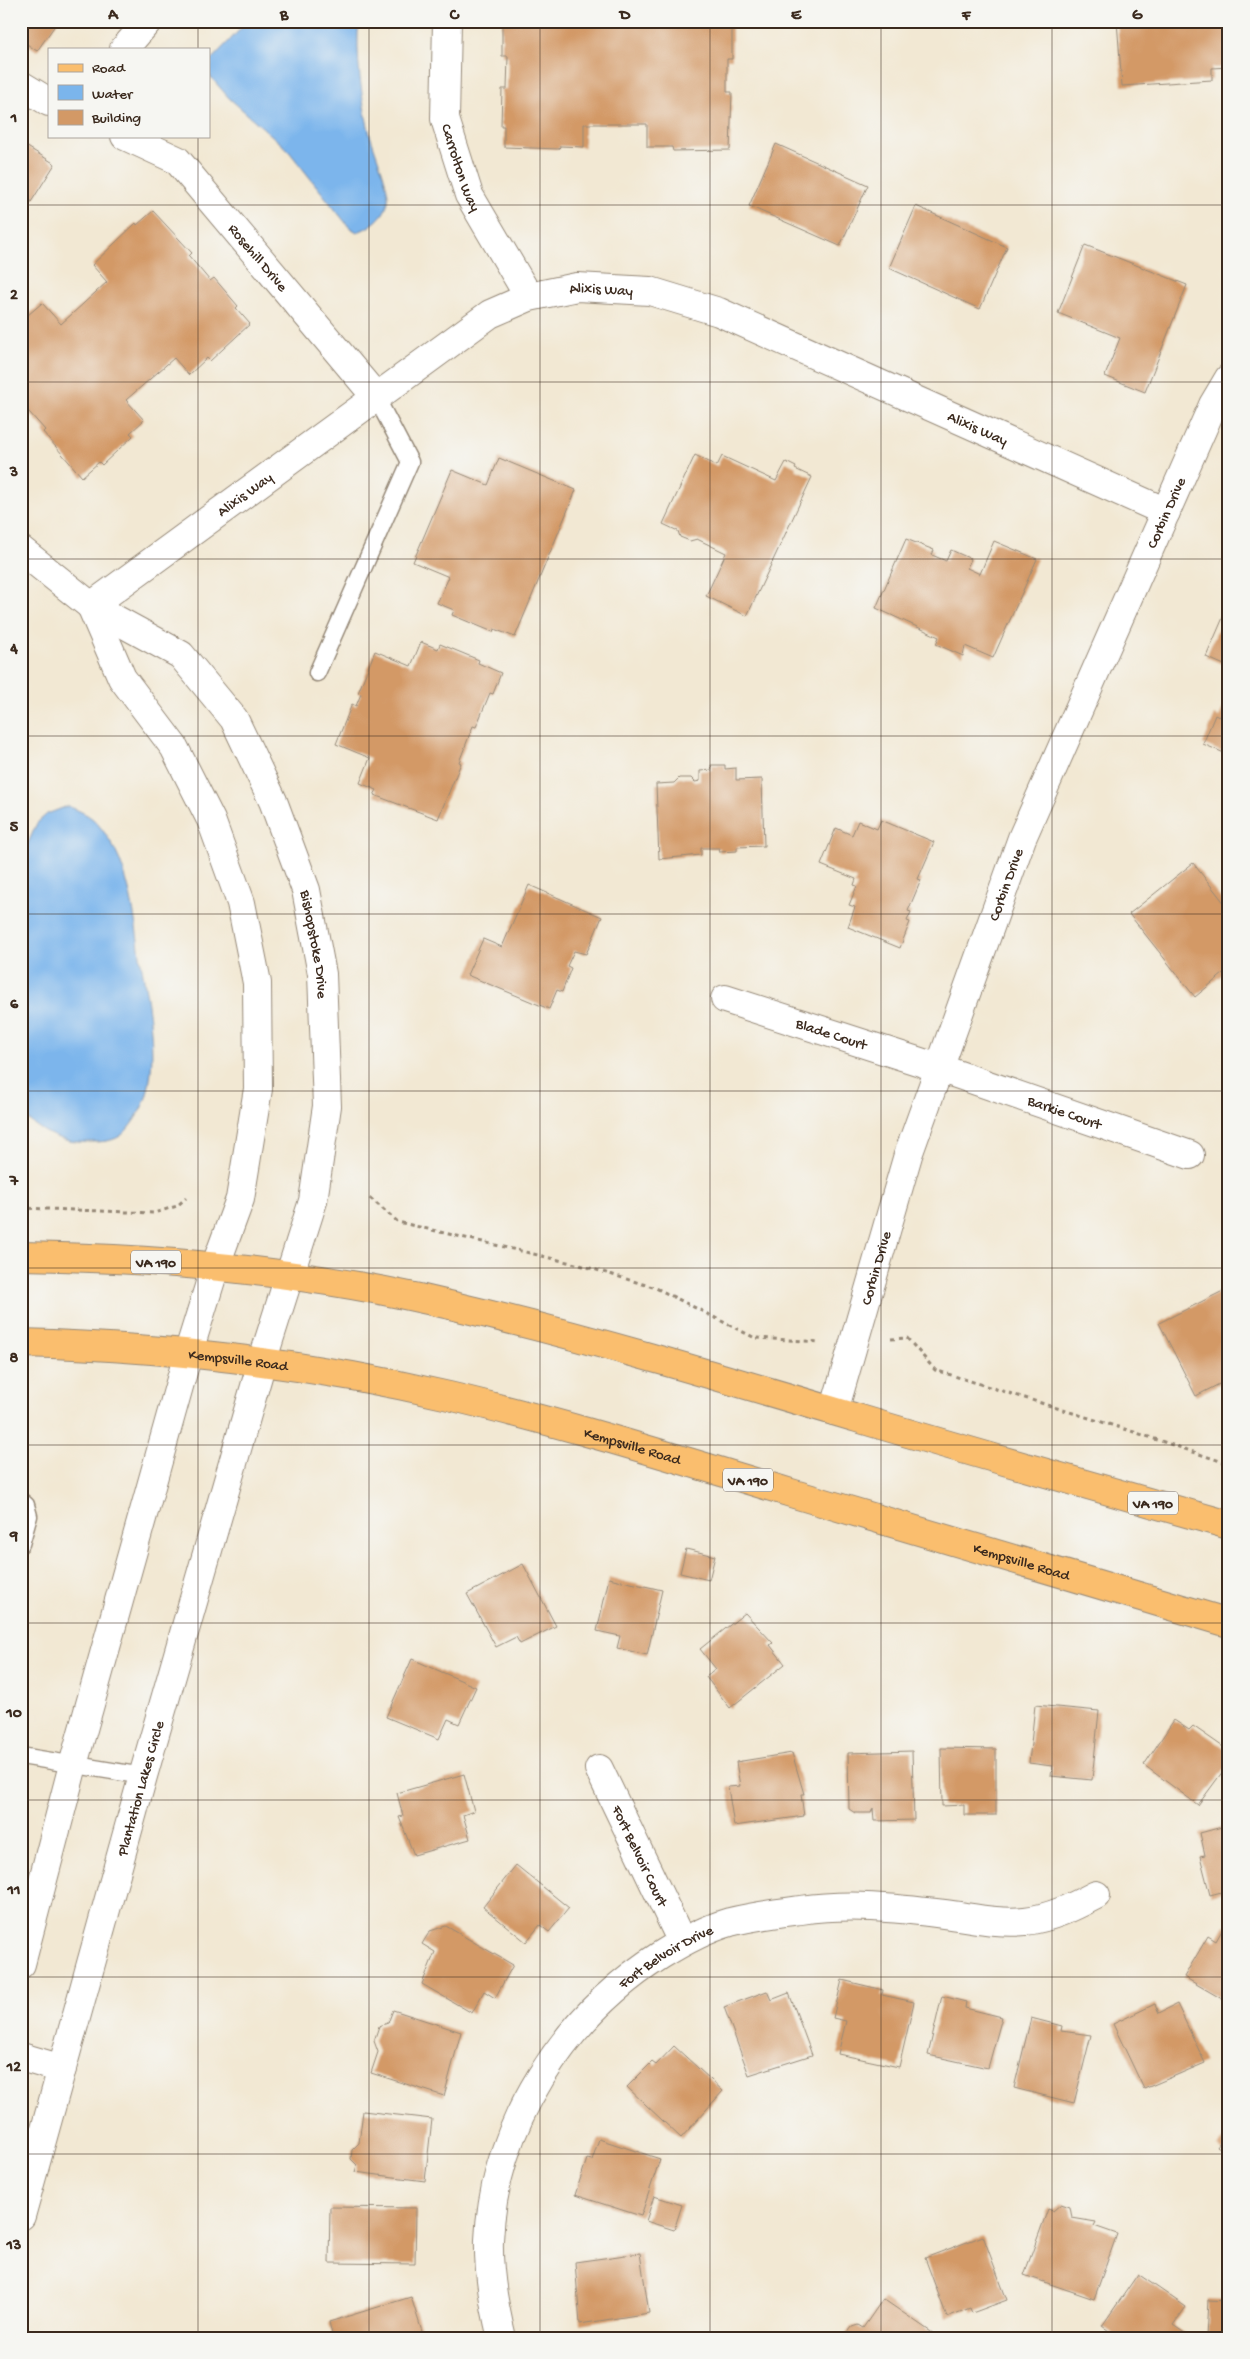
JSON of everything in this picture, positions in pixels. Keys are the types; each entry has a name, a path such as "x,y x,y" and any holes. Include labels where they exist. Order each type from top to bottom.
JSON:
{"main road":[{"name":"VA 190","path":"21,1256 90,1257 215,1266 290,1276 453,1305 663,1360 1229,1525"},
{"name":"Kempsville Road","path":"21,1343 114,1347 262,1362 300,1367 447,1396 590,1433 1229,1623"}],"street":[{"path":"125,48 148,21"},
{"name":"Carrolton Way","path":"447,21 445,119 469,195 529,297"},
{"path":"21,85 48,101"},
{"name":"Rosehill Drive","path":"129,138 177,160 376,397"},
{"name":"Alixis Way","path":"91,606 490,314 529,297 576,287 650,291 719,312 1166,512"},
{"name":"Corbin Drive","path":"834,1411 908,1154 1022,838 1213,405 1229,378"},
{"name":"Bishopstoke Drive","path":"21,550 91,606 182,655 234,719 273,801 306,890 322,974 328,1106 313,1201 262,1362"},
{"name":"Bishopstoke Drive","path":"91,606 122,678 174,747 211,820 241,903 257,983 258,1089 240,1199 215,1266 188,1354"},
{"name":"Blade Court","path":"724,999 939,1068"},
{"name":"Barkie Court","path":"939,1068 1190,1155"},
{"path":"21,1964 73,1765 188,1354"},
{"name":"Plantation Lakes Circle","path":"21,2216 143,1776 262,1362"},
{"name":"Fort Belvoir Court","path":"599,1769 682,1942"},
{"name":"Fort Belvoir Drive","path":"502,2338 491,2294 489,2240 494,2198 504,2157 530,2094 555,2055 592,2010 634,1972 682,1942 730,1923 802,1909 877,1906 1001,1921 1024,1921 1062,1913 1096,1896"},
{"path":"21,2057 62,2069"}],"lane":[{"path":"317,673 410,462 376,397"},
{"path":"21,1502 26,1505 29,1516 21,1544"},
{"path":"21,1756 143,1776"}],"path":[{"path":"21,1208 154,1213 177,1206 186,1198"},
{"path":"370,1198 398,1222 580,1265 656,1288 755,1338 805,1342 907,1338 935,1370 1134,1432 1229,1464"}],"water":[{"path":"248,21 359,21 358,47 364,106 369,131 388,195 387,206 377,221 357,232 349,227 287,149 229,98 210,76 210,61"},
{"path":"68,806 94,820 116,851 123,869 133,906 151,1028 152,1062 147,1094 143,1104 124,1133 112,1140 102,1142 78,1142 60,1138 43,1131 21,1113 21,888 25,850 37,823 47,814"}],"building":[{"path":"21,21 58,21 37,51 21,40"},
{"path":"502,21 586,21 586,24 647,24 647,21 732,22 732,59 727,59 727,92 732,92 730,150 673,151 672,147 647,147 647,124 584,124 584,147 560,146 559,149 504,147 504,126 501,126 502,89 507,89 508,56 502,56"},
{"path":"1117,21 1229,21 1229,67 1212,68 1212,80 1122,86"},
{"path":"21,143 55,164 21,218"},
{"path":"776,144 868,185 840,246 749,206"},
{"path":"916,206 1007,247 980,309 889,268"},
{"path":"153,211 192,253 189,256 210,281 214,278 238,306 236,308 250,324 210,361 207,358 189,375 174,358 126,400 144,420 130,433 133,436 102,465 99,462 82,477 21,403 21,314 25,311 28,315 42,303 61,324 107,282 92,265 136,223 137,225"},
{"path":"1085,245 1187,285 1145,392 1105,376 1120,338 1058,313"},
{"path":"695,455 717,466 722,456 776,481 786,462 796,467 795,469 812,477 747,616 706,596 726,553 697,539 690,541 680,537 678,531 663,524"},
{"path":"499,458 576,490 515,637 494,629 493,632 452,615 454,610 437,603 449,577 413,562 452,470 488,485"},
{"path":"906,539 934,550 932,555 946,561 951,550 971,559 967,568 980,574 994,541 1037,559 993,658 965,646 963,656 936,644 939,637 876,608"},
{"path":"1225,613 1229,615 1229,667 1206,657"},
{"path":"421,642 438,649 440,644 479,660 478,663 501,673 493,694 490,693 476,727 473,726 459,762 461,763 438,819 374,795 377,790 360,783 370,758 336,744 352,704 356,706 361,694 358,693 375,651 411,666"},
{"path":"1229,696 1229,755 1203,744 1215,715 1219,717"},
{"path":"711,765 725,765 725,769 736,768 736,780 762,779 764,846 737,847 737,851 719,852 720,848 701,848 701,855 659,859 656,784 674,783 679,778 691,778 695,782 700,781 700,771 712,770"},
{"path":"881,820 934,842 918,879 921,880 908,911 911,912 907,921 910,922 900,948 848,927 855,907 849,905 857,886 854,885 856,879 821,865 836,828 852,835 858,821 877,829"},
{"path":"1193,863 1229,909 1229,969 1195,997 1129,914"},
{"path":"529,885 602,917 586,954 574,951 567,966 571,968 562,992 557,990 549,1009 467,975 483,939 502,947"},
{"path":"1229,1288 1229,1379 1196,1396 1159,1323"},
{"path":"686,1549 715,1556 709,1580 680,1573"},
{"path":"523,1564 556,1626 520,1644 516,1637 496,1647 467,1594"},
{"path":"609,1578 662,1590 647,1655 617,1648 620,1636 597,1631"},
{"path":"745,1613 773,1643 770,1645 785,1664 730,1708 706,1677 716,1669 700,1649"},
{"path":"412,1659 476,1687 459,1724 448,1719 439,1739 386,1717"},
{"path":"1035,1705 1099,1711 1092,1780 1051,1776 1052,1766 1029,1763"},
{"path":"1174,1720 1189,1730 1193,1726 1229,1751 1229,1763 1198,1805 1144,1765"},
{"path":"941,1748 996,1749 996,1815 964,1815 964,1805 942,1806"},
{"path":"912,1751 914,1820 874,1821 873,1808 871,1813 855,1813 849,1809 848,1753"},
{"path":"792,1753 804,1794 801,1794 804,1816 734,1826 728,1787 740,1786 736,1762"},
{"path":"464,1774 474,1811 463,1815 470,1839 414,1855 399,1817 403,1816 397,1793"},
{"path":"1229,1825 1229,1890 1210,1895 1200,1856 1205,1855 1200,1833"},
{"path":"516,1865 569,1908 549,1932 540,1925 526,1942 483,1907"},
{"path":"1225,1925 1229,1927 1229,2003 1184,1977 1208,1936 1216,1941"},
{"path":"446,1926 513,1965 495,1998 484,1991 472,2013 422,1984 435,1952 422,1944 430,1931"},
{"path":"842,1980 883,1990 882,1995 914,2002 899,2067 838,2054 846,2021 833,2018"},
{"path":"767,1991 771,2000 789,1993 812,2055 749,2075 724,2007"},
{"path":"942,1996 966,2002 965,2008 1002,2017 988,2068 928,2055"},
{"path":"1155,2004 1159,2013 1177,2004 1205,2063 1144,2089 1113,2024"},
{"path":"393,2010 461,2032 444,2096 371,2073 378,2052 374,2041 379,2026 388,2023"},
{"path":"1031,2018 1062,2026 1061,2031 1091,2035 1074,2103 1014,2088"},
{"path":"674,2046 723,2091 681,2138 627,2087 652,2062 656,2065"},
{"path":"363,2111 432,2119 425,2181 355,2172 357,2165 351,2159 352,2150 359,2143"},
{"path":"1229,2131 1229,2156 1217,2147"},
{"path":"599,2139 660,2159 641,2216 575,2195 587,2159 592,2160"},
{"path":"654,2196 682,2205 674,2230 646,2221"},
{"path":"1061,2204 1070,2207 1072,2218 1096,2222 1094,2226 1117,2234 1094,2299 1024,2275 1048,2209 1053,2211"},
{"path":"330,2207 416,2208 415,2264 329,2263"},
{"path":"983,2236 1007,2300 972,2313 970,2308 947,2317 925,2258"},
{"path":"640,2253 649,2313 580,2324 575,2262"},
{"path":"1138,2274 1186,2307 1173,2325 1186,2334 1184,2338 1119,2338 1102,2326"},
{"path":"411,2297 424,2338 333,2338 329,2322"},
{"path":"883,2299 937,2336 936,2338 844,2338 852,2327 858,2325 863,2328"},
{"path":"1208,2300 1229,2301 1229,2338 1206,2338"}]}
